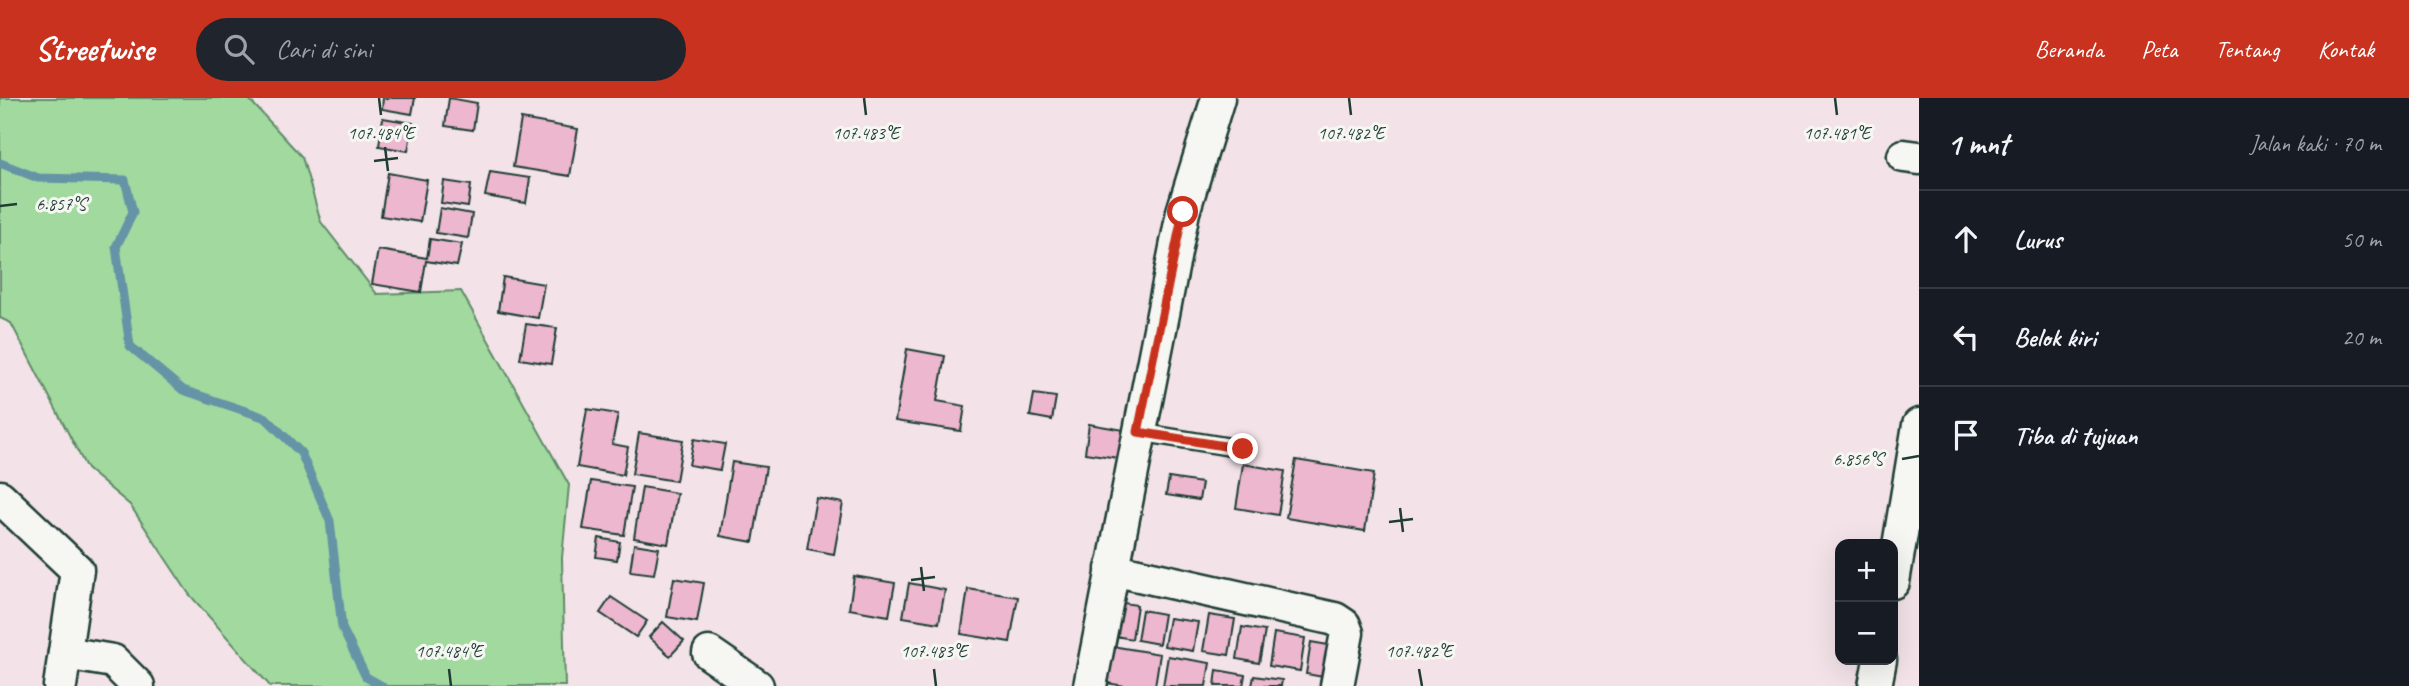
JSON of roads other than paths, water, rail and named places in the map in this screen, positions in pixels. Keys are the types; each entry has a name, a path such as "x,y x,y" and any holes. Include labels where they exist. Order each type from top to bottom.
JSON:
{"street":[{"path":"1090,686 1183,212 1218,98"},
{"path":"1898,552 1919,425"},
{"path":"0,497 77,570 60,686"},
{"path":"1112,569 1335,619 1344,625 1347,633 1337,686"},
{"path":"65,653 113,661 138,686"},
{"path":"709,653 757,686"},
{"path":"1875,686 1879,665"}],"lane":[{"path":"1138,432 1243,449"}],"waterway":[{"path":"0,163 38,178 125,180 133,212 116,247 130,346 183,390 266,418 301,453 330,521 342,628 366,677 382,686"}]}
